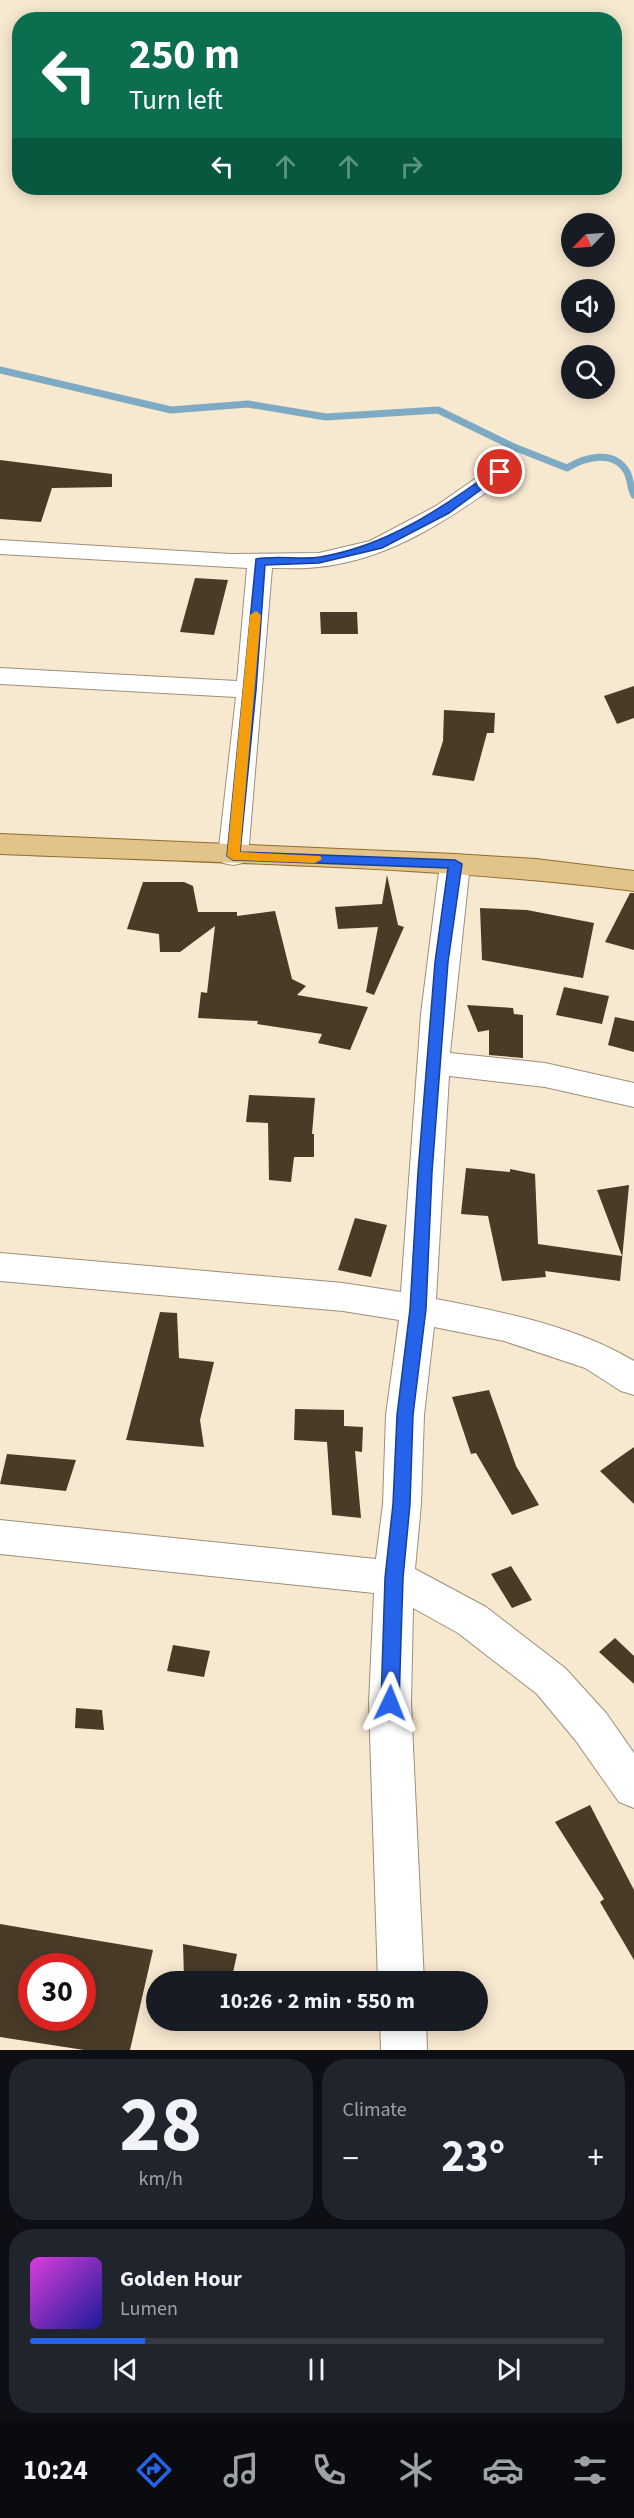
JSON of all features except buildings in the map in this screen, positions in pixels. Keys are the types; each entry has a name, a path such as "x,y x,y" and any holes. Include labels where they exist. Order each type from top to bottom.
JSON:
{"main road":[{"path":"0,844 536,868 634,881"}],"street":[{"path":"0,547 260,561 319,560 378,546 445,511 500,472"},
{"path":"233,856 260,561"},
{"path":"0,676 250,690"},
{"path":"401,1971 390,1703 394,1578 402,1504 405,1415 418,1309 442,962 455,864"},
{"path":"434,1063 544,1075 634,1095"},
{"path":"0,1267 343,1297 418,1309 504,1326 597,1357 634,1380"},
{"path":"0,1538 394,1578 472,1620 551,1681 591,1727 634,1788"},
{"path":"403,2031 404,2050"}],"waterway":[{"path":"0,370 171,410 248,404 326,417 438,410 514,447 567,468 590,458 615,460 627,472 634,495"}],"slow traffic":[{"path":"256,615 233,856 315,859"}],"route":[{"path":"390,1703 394,1578 402,1504 405,1415 418,1309 425,1172 442,962 455,864 233,856 260,561 319,560 378,546 445,511 500,472"}]}
